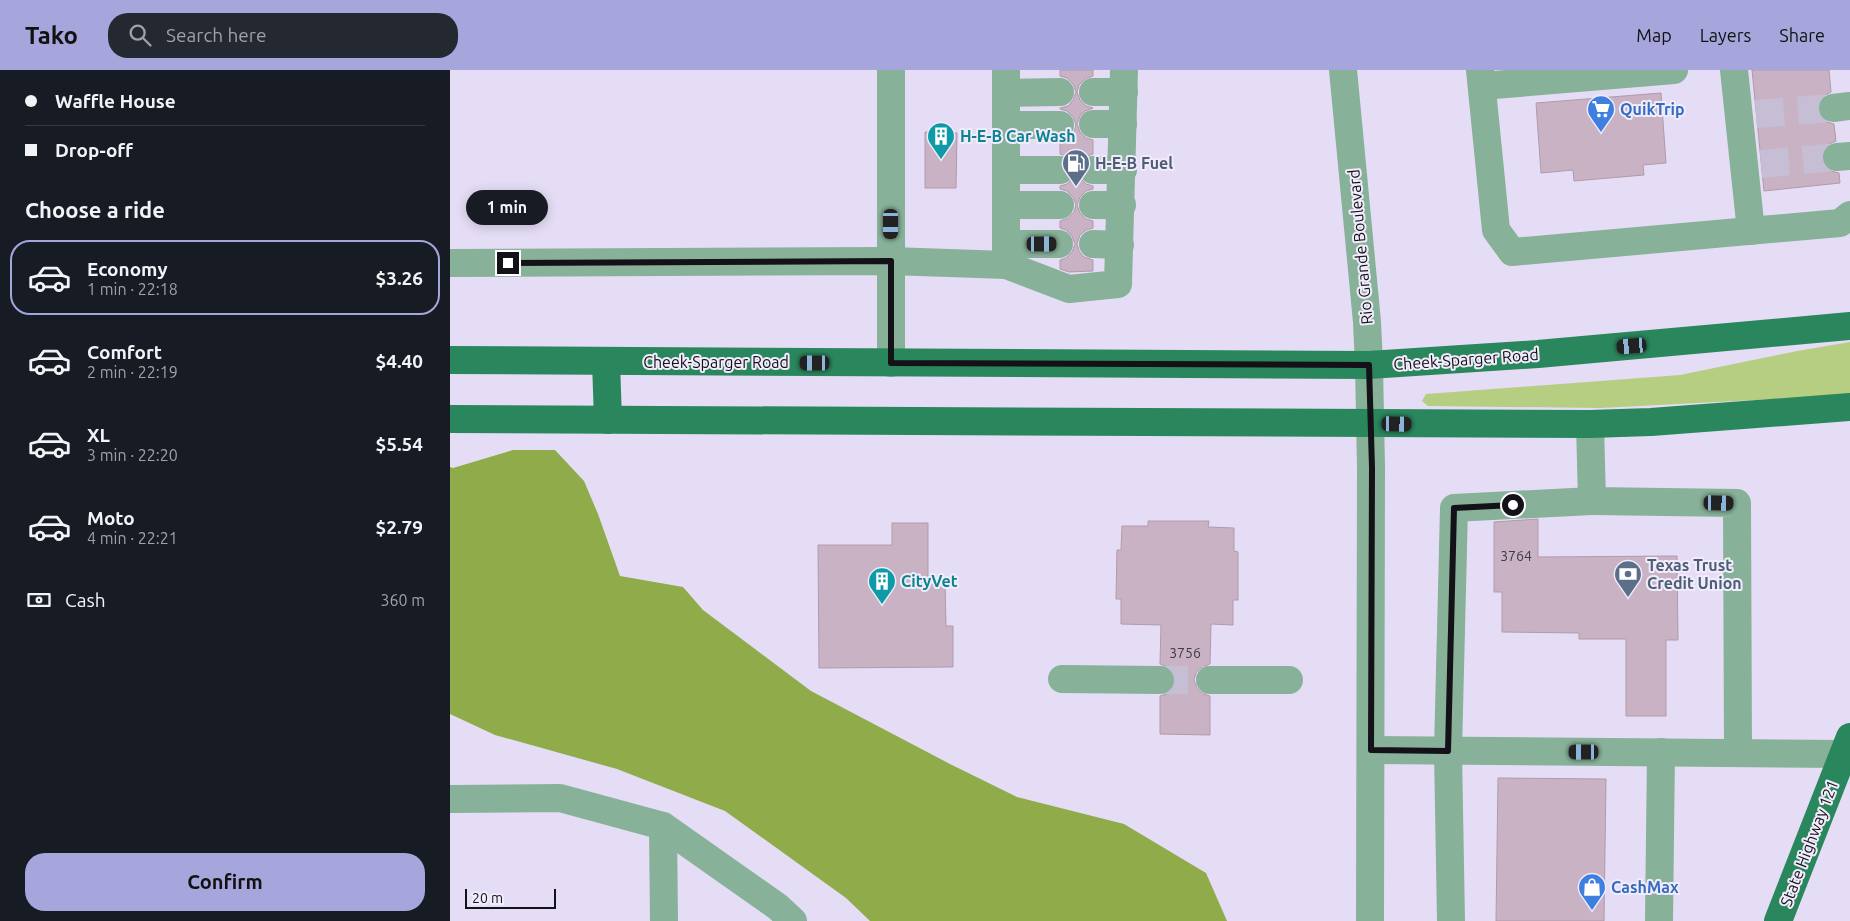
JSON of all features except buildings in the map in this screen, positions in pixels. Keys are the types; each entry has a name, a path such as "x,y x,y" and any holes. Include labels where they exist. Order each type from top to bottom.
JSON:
{"main road":[{"name":"Cheek-Sparger Road","path":"450,360 1369,365 1538,354 1850,326"},
{"path":"606,362 608,420"},
{"path":"450,419 1590,424 1650,422 1850,407"},
{"path":"1813,409 1850,428"},
{"name":"State Highway 121","path":"1778,921 1847,745"}],"street":[{"path":"891,70 891,363"},
{"name":"Rio Grande Boulevard","path":"1343,70 1366,312 1369,365 1372,468 1370,921"},
{"path":"1674,70 1481,78 1496,230 1512,252 1840,223 1850,215"},
{"path":"1734,70 1748,115 1753,164 1751,231"},
{"path":"1006,254 1006,81 1060,92"},
{"path":"1006,254 1069,288 1118,284 1122,205 1124,81 1093,92"},
{"path":"1093,124 1123,124"},
{"path":"1006,125 1060,125"},
{"path":"1006,170 1060,170"},
{"path":"1093,170 1123,170"},
{"path":"1006,205 1060,205"},
{"path":"1093,205 1122,205"},
{"path":"450,263 891,261 1006,254 1060,244"},
{"path":"1093,244 1120,244"},
{"path":"1590,424 1592,501"},
{"path":"1451,921 1448,751 1454,508 1592,501 1737,503 1738,753"},
{"path":"1062,679 1160,680"},
{"path":"1210,680 1289,680"},
{"path":"1371,750 1738,753 1847,745"},
{"path":"1659,921 1661,752"},
{"path":"450,798 560,798 663,826 778,908 793,921"},
{"path":"663,826 664,921"}],"green space":[{"path":"1850,342 1850,395 1601,408 1428,406 1422,401 1426,394 1680,375"},
{"path":"513,450 555,450 584,481 620,576 683,587 703,610 811,691 1017,797 1124,824 1206,873 1227,921 870,921 846,898 725,811 617,769 495,735 450,714 450,467 453,468"}],"tunnel":[{"path":"1756,114 1833,108"},
{"path":"1761,164 1837,157"},
{"path":"1160,680 1210,680"}],"place":[{"name":"QuikTrip","path":"1601,133"},
{"name":"H-E-B Car Wash","path":"941,160"},
{"name":"H-E-B Fuel","path":"1076,187"},
{"name":"Texas Trust Credit Union","path":"1628,598"},
{"name":"CityVet","path":"882,605"},
{"name":"CashMax","path":"1592,911"}],"route":[{"path":"508,263 891,261 891,363 1369,365 1372,468 1371,750 1448,751 1454,508 1513,505"}]}
